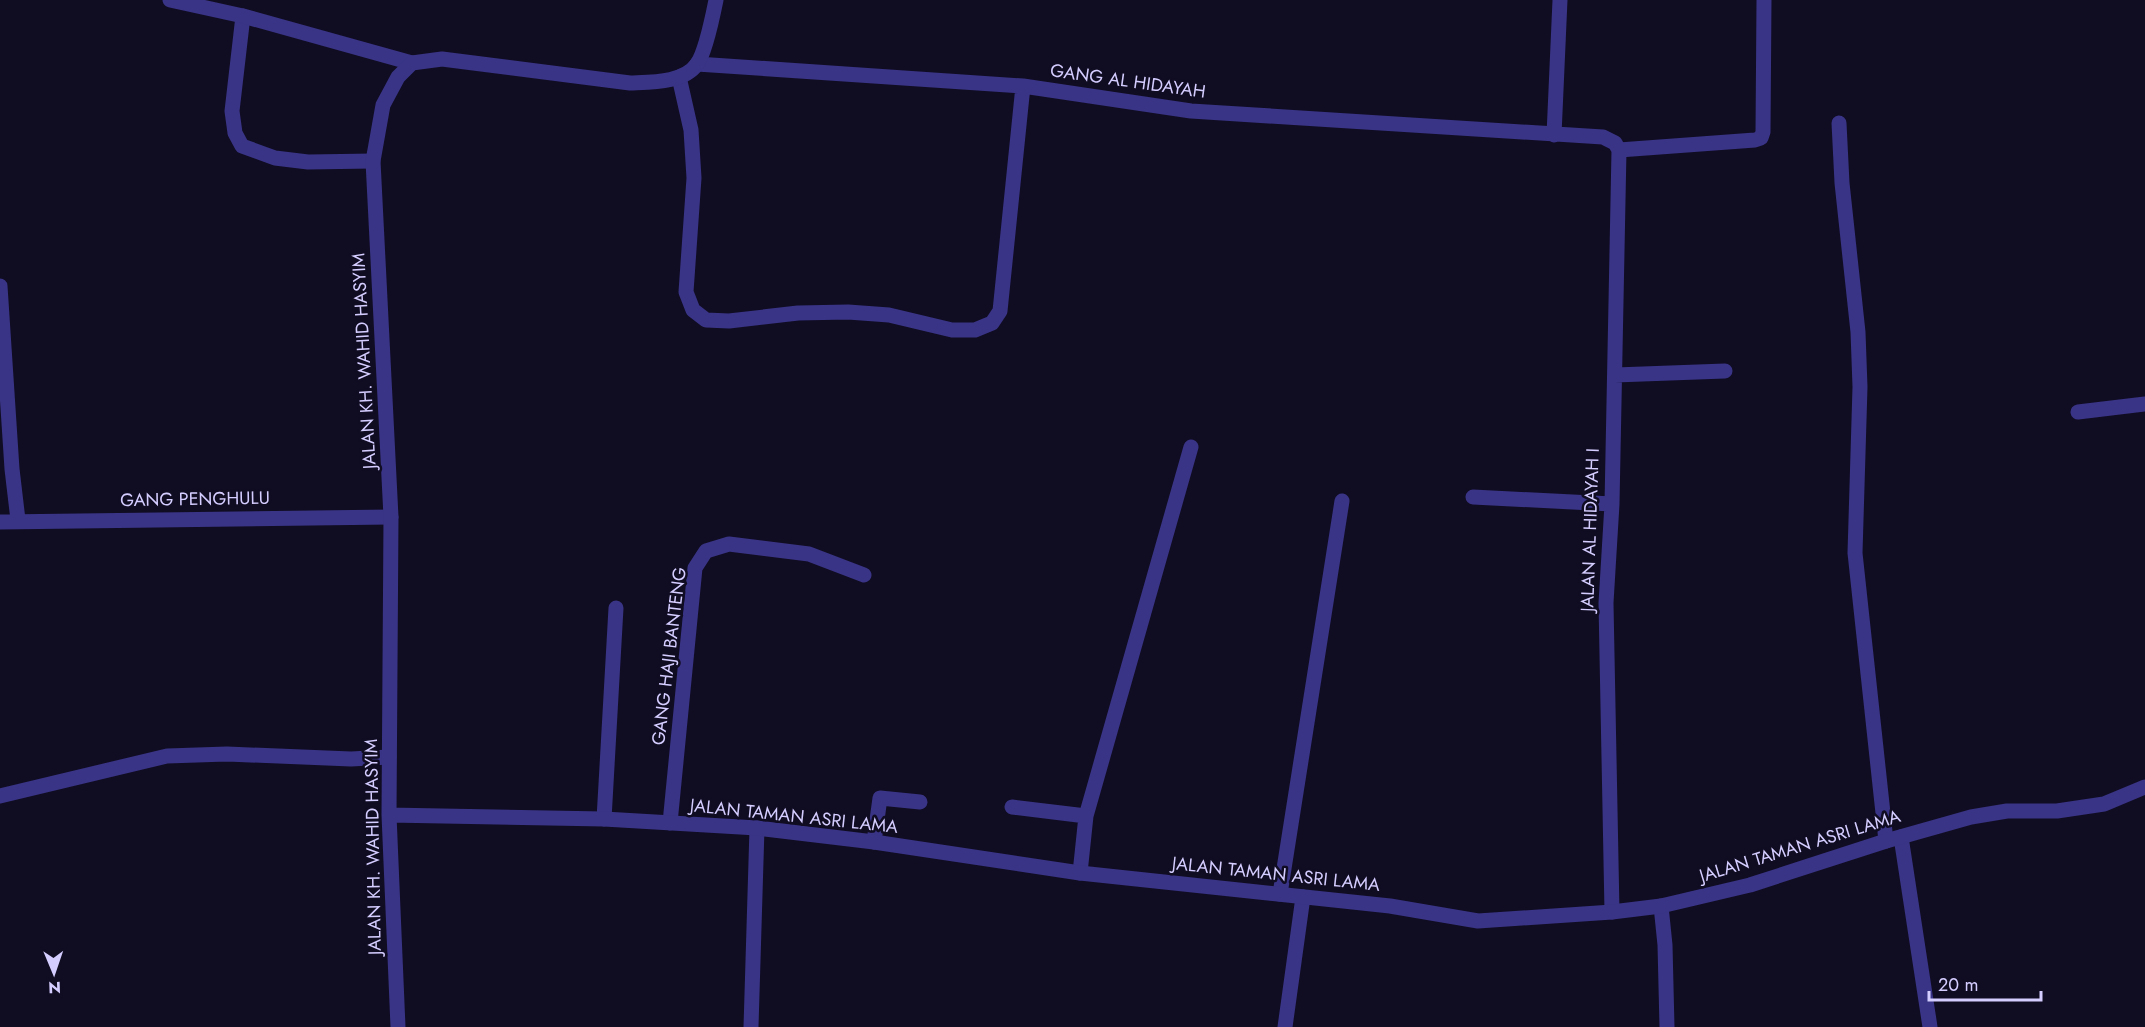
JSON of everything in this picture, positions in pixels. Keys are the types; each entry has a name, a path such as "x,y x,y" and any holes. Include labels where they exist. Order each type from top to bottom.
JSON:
{"street":[{"path":"170,0 243,16 412,63 442,59 630,83 657,82 679,77 697,64 716,0"},
{"path":"1554,135 1560,0"},
{"path":"1618,150 1761,138 1763,132 1764,0"},
{"path":"243,16 232,111 235,133 242,146 275,158 373,161"},
{"name":"JALAN KH. WAHID HASYIM","path":"398,1027 389,814 391,517 373,161 383,105 398,77 412,63"},
{"name":"GANG AL HIDAYAH","path":"697,64 1023,86 1191,111 1603,137 1615,143 1618,150"},
{"path":"679,77 691,130 694,178 686,292 693,310 706,320 729,321 798,313 848,312 889,315 952,330 975,330 992,323 1000,311 1023,86"},
{"path":"1839,123 1842,183 1860,365 1855,553 1894,839 1930,1027"},
{"name":"JALAN AL HIDAYAH I","path":"1612,912 1606,603 1612,504 1618,150"},
{"path":"0,286 12,469 18,520"},
{"path":"1615,375 1725,371"},
{"path":"2078,412 2145,404"},
{"path":"1080,873 1086,816 1191,447"},
{"path":"1473,497 1612,504"},
{"path":"1280,894 1342,501"},
{"name":"GANG PENGHULU","path":"0,522 391,517"},
{"name":"GANG HAJI BANTENG","path":"670,823 695,568 706,551 729,544 809,554 864,575"},
{"path":"604,819 616,608"},
{"path":"0,796 167,756 227,754 351,759 389,757"},
{"name":"JALAN TAMAN ASRI LAMA","path":"389,814 604,819 757,828 874,842 1080,873 1390,906 1478,921 1612,912 1661,906 1750,885 1971,817 2007,811 2057,811 2104,804 2145,787"},
{"path":"874,842 880,798 920,802"},
{"path":"1012,807 1086,816"},
{"path":"751,1027 757,828"},
{"path":"1285,1027 1302,897"},
{"path":"1661,906 1665,945 1667,1027"}]}
